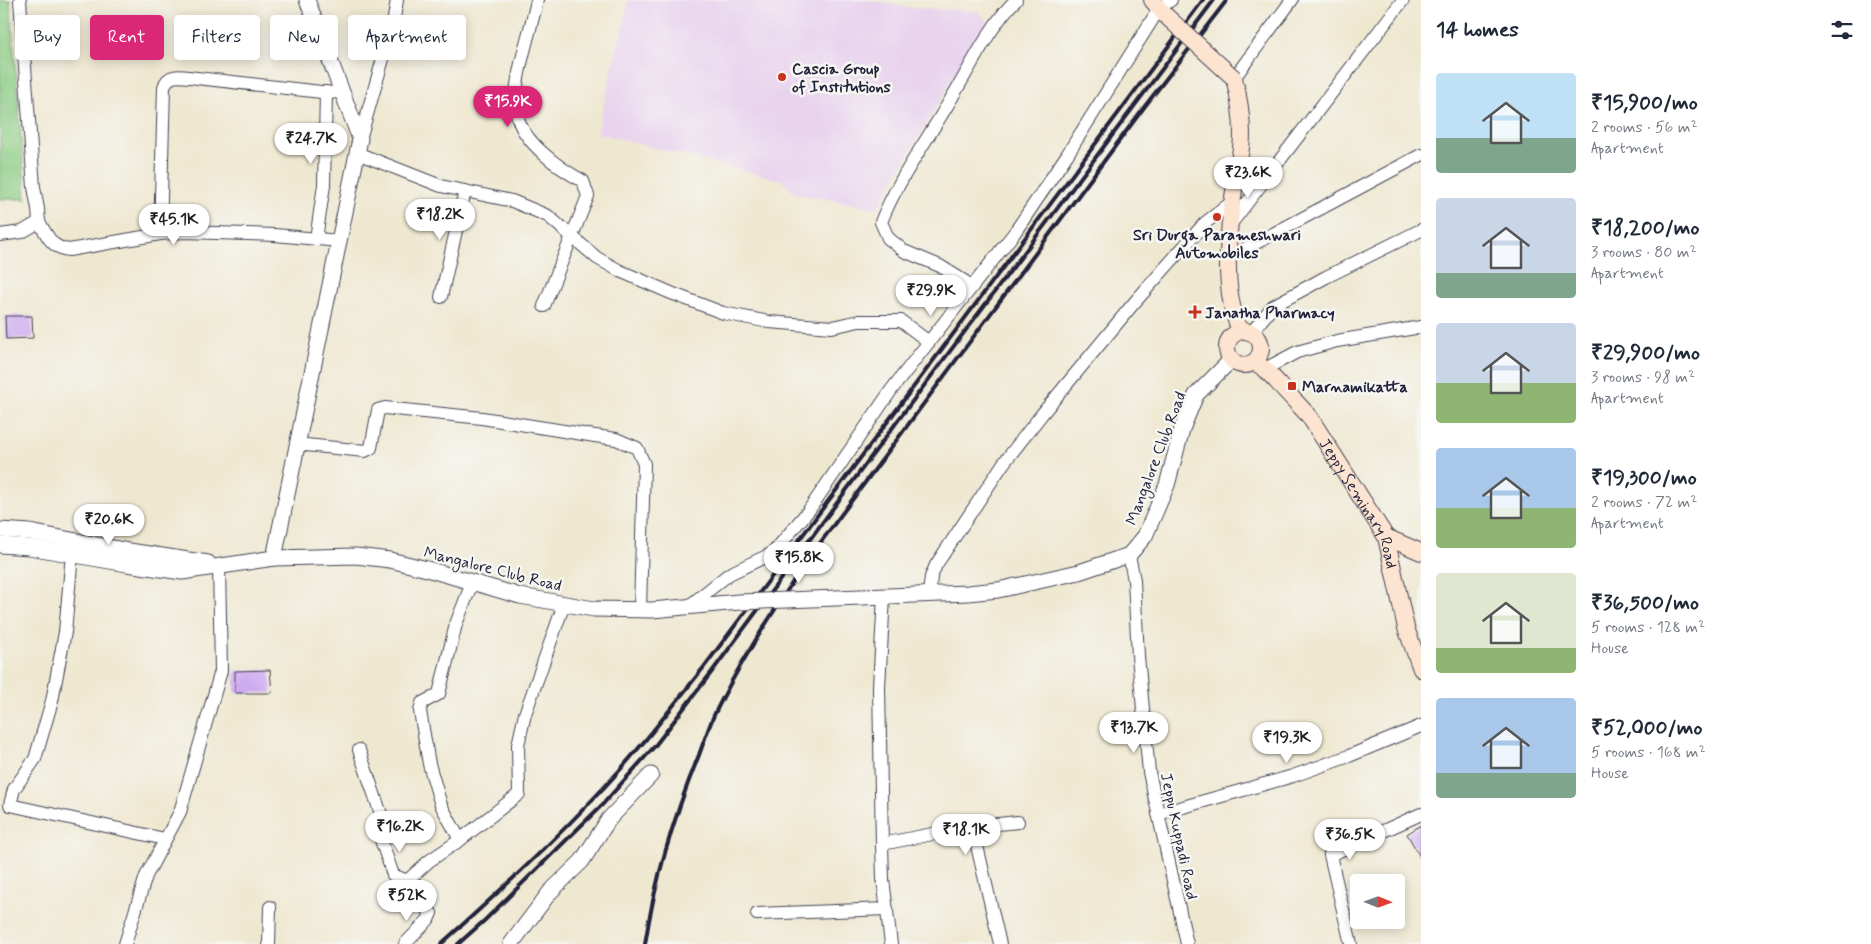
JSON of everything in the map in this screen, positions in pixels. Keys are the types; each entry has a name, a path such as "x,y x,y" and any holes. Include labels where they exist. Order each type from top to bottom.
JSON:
{"main road":[{"path":"1162,6 1234,78 1239,97 1242,136 1230,225 1228,258 1230,300 1235,319 1246,331 1257,336 1261,349 1258,358 1260,366 1242,365 1231,360 1227,353 1228,341 1235,333 1246,331"},
{"name":"Jeppy Seminary Road","path":"1260,366 1309,416 1386,537 1406,628 1421,669"},
{"path":"1386,537 1421,552"}],"street":[{"path":"20,0 38,222 54,245 69,250 160,234 185,232 236,233 339,241"},
{"path":"306,0 342,92 359,146 441,186 512,201 548,216 597,258 620,271 723,313 769,322 832,328 859,321 900,321 929,342"},
{"path":"274,558 359,146 393,24 397,0"},
{"path":"537,0 517,86 517,114 524,132 542,152 566,172 583,181 588,196 570,236 544,306"},
{"path":"972,286 940,266 904,250 888,238 881,222 897,189 990,34 1010,5 1016,0"},
{"path":"1234,78 1292,0"},
{"path":"1230,225 1403,0"},
{"path":"688,607 729,574 773,553 809,510 892,389 1015,232 1067,155 1162,6"},
{"path":"160,234 165,80 169,77 183,76 326,92 342,92"},
{"path":"316,239 324,185 326,92"},
{"path":"1228,258 1421,155"},
{"path":"441,297 465,191"},
{"path":"928,594 931,577 936,565 1022,438 1205,223 1232,202"},
{"path":"0,235 22,232 38,222"},
{"path":"1246,331 1274,306 1326,277 1421,230"},
{"path":"1260,366 1297,352 1337,341 1421,327"},
{"name":"Mangalore Club Road","path":"0,545 29,547 182,572 274,558 356,556 427,569 520,596 594,609 640,610 739,602 998,590 1078,572 1129,555 1145,536 1167,485 1182,429 1196,395 1231,360"},
{"path":"296,444 365,451 371,448 374,441 378,410 385,408 482,418 616,439 637,448 644,464 640,610"},
{"name":"Mangalore Club Road","path":"0,530 30,532 129,551 219,565"},
{"path":"72,554 65,632 52,701 35,759 14,789 10,805 166,839"},
{"name":"Jeppu Kuppadi Road","path":"1129,555 1134,580 1138,656 1149,772 1187,944"},
{"path":"125,944 146,876 180,812 220,671 219,565"},
{"path":"460,840 442,805 429,764 420,711 422,703 439,694 456,624 472,583"},
{"path":"884,596 879,687 882,844 883,878 891,944"},
{"path":"404,944 428,920 431,913 407,889 407,881 429,861 460,840 519,794 518,744 525,714 564,604"},
{"path":"1158,814 1293,776 1349,756 1421,726"},
{"path":"359,750 382,817 380,837 393,876 407,881"},
{"path":"517,941 550,892 582,861 609,819 651,775"},
{"path":"1351,944 1330,856 1421,814"},
{"path":"882,844 968,827 1018,822"},
{"path":"968,827 974,833 1000,944"},
{"path":"269,944 270,907"},
{"path":"756,914 887,909"}],"shaded area":[{"name":"Cascia Group of Institutions","path":"629,0 868,0 912,8 978,11 987,21 877,208 794,193 781,180 597,133"}],"green space":[{"path":"0,0 10,0 26,199 0,199"}],"building":[{"path":"5,316 32,316 33,338 6,339"},
{"path":"270,670 272,693 235,693 235,671"},
{"path":"1421,825 1421,858 1407,834"}],"railway":[{"path":"441,944 519,873 575,818 664,718 1203,0"},
{"path":"458,944 603,804 654,747 1214,0"},
{"path":"645,944 666,848 681,801 715,713 757,638 803,566 1145,106 1227,0"}],"place":[{"name":"Cascia Group of Institutions","path":"782,77"},
{"name":"Sri Durga Parameshwari Automobiles","path":"1217,217"},
{"name":"Janatha Pharmacy","path":"1195,312"},
{"name":"Marnamikatta","path":"1292,386"}]}
